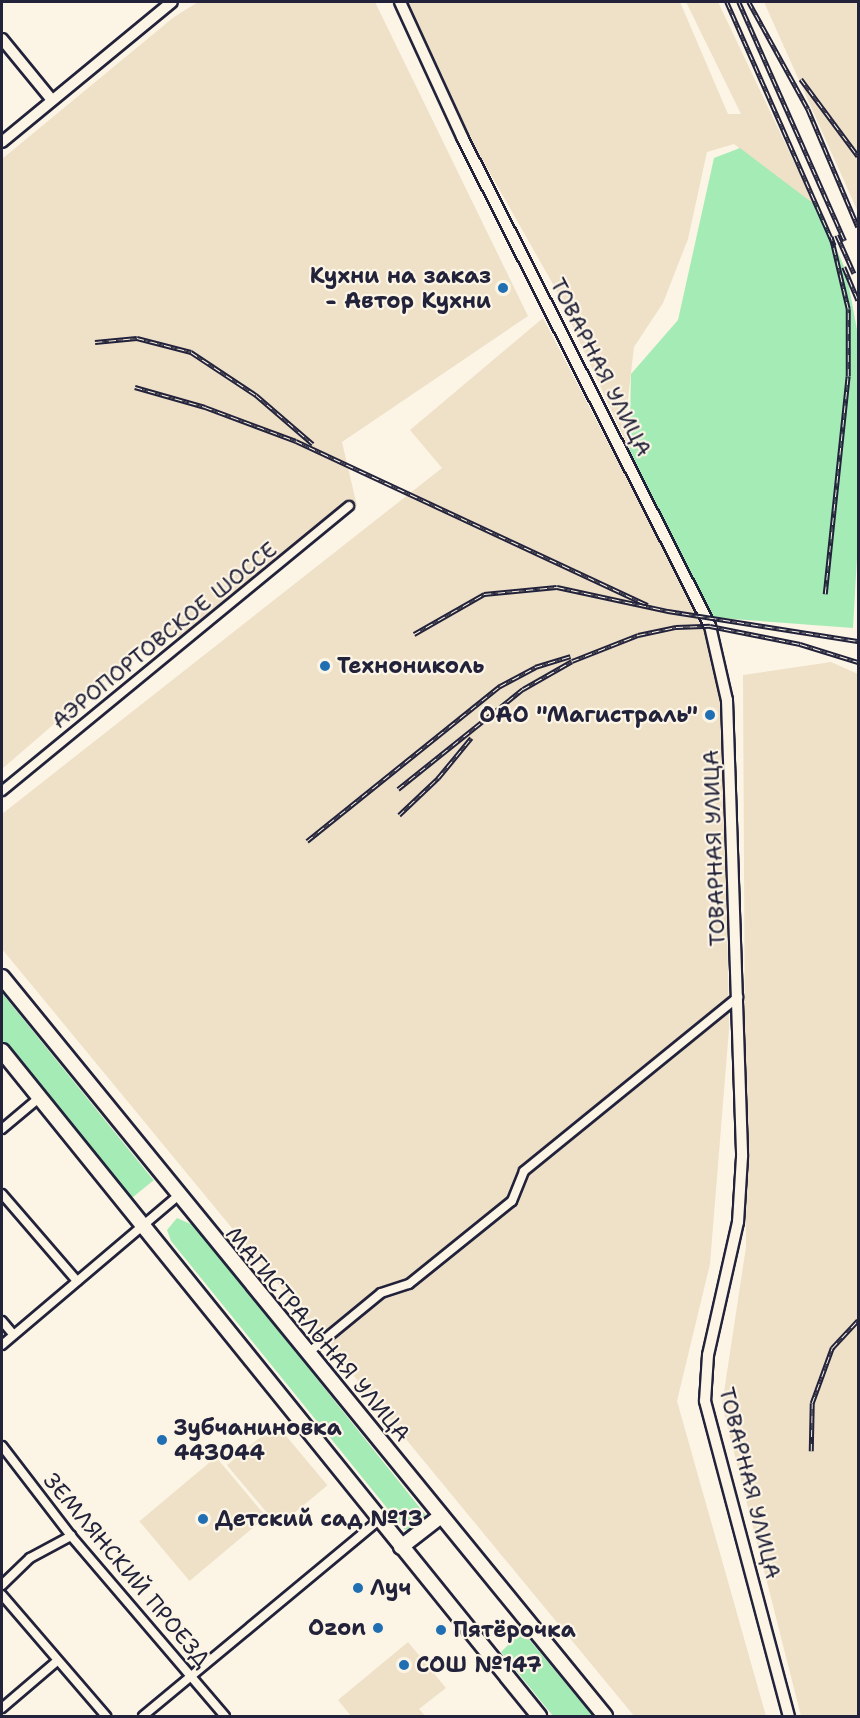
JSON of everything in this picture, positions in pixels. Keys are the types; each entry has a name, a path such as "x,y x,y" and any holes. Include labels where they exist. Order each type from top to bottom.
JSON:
{"main road":[{"name":"МАГИСТРАЛЬНАЯ УЛИЦА","path":"2,976 605,1716"},
{"path":"2,1051 539,1716"},
{"path":"401,1547 441,1516"}],"street":[{"path":"2,142 172,2"},
{"name":"ТОВАРНАЯ УЛИЦА","path":"400,2 462,137 710,626 727,700 742,1157 738,1222 708,1355 705,1401 789,1716"},
{"path":"2,39 52,100"},
{"name":"АЭРОПОРТОВСКОЕ ШОССЕ","path":"2,791 350,506"},
{"path":"308,1353 381,1293 409,1284 512,1201 524,1172 738,997"},
{"path":"2,1129 39,1098"},
{"path":"2,1194 77,1281"},
{"path":"2,1345 179,1195"},
{"path":"2,1321 14,1334"},
{"name":"ЗЕМЛЯНСКИЙ ПРОЕЗД","path":"2,1446 71,1536 225,1716"},
{"path":"143,1716 380,1519"},
{"path":"2,1585 30,1558 71,1536"},
{"path":"2,1595 106,1716"},
{"path":"2,1708 57,1661"}],"shaded area":[{"path":"198,2 375,2 528,316 342,442 357,506 189,646 172,630 142,648 2,769 2,159 174,17"},
{"path":"407,2 680,2 728,114 741,114 686,2 718,2 815,206 734,144 707,152 688,239 663,303 634,347 626,416 631,453 554,286 469,136"},
{"path":"764,2 858,2 858,212"},
{"path":"543,318 707,633 723,701 729,1029 710,1264 677,1401 766,1716 634,1716 2,949 2,814 442,468 410,430"},
{"path":"831,662 858,674 858,1716 801,1716 722,1405 746,1247 743,675"},
{"path":"276,1424 327,1485 278,1526 227,1465"},
{"name":"Детский сад №13","path":"216,1457 266,1517 190,1581 139,1521"},
{"name":"СОШ №147","path":"408,1642 446,1688 419,1709 425,1716 351,1716 338,1700"}],"green space":[{"path":"740,148 818,207 846,271 858,335 858,540 853,628 706,617 629,465 631,374 678,320 714,158"},
{"path":"2,993 154,1180 123,1205 2,1057"},
{"path":"177,1218 195,1226 428,1518 411,1531 404,1529 171,1241 167,1230"},
{"path":"522,1631 593,1716 553,1716 501,1652"}],"railway":[{"path":"727,2 834,245"},
{"path":"739,2 845,241"},
{"path":"749,2 808,109 858,227"},
{"path":"801,79 858,156"},
{"path":"837,235 854,273"},
{"path":"825,594 848,376 848,309 831,237"},
{"path":"844,267 858,300"},
{"path":"95,342 137,338 191,352 256,395 313,444"},
{"path":"135,387 205,407 296,441 648,605"},
{"path":"414,634 484,594 557,587 668,611 858,641"},
{"path":"398,789 523,689 572,661 638,635 676,627 710,626 800,644 858,662"},
{"path":"307,841 500,686 535,667 570,656"},
{"path":"399,815 438,778 471,738"},
{"path":"811,1451 812,1403 832,1348 858,1320"}],"place":[{"name":"Кухни на заказ - Автор Кухни","path":"503,288"},
{"name":"Технониколь","path":"325,666"},
{"name":"ОАО \"Магистраль\"","path":"710,715"},
{"name":"Зубчаниновка 443044","path":"162,1440"},
{"name":"Детский сад №13","path":"203,1519"},
{"name":"Луч","path":"358,1588"},
{"name":"Ozon","path":"378,1628"},
{"name":"Пятёрочка","path":"441,1630"},
{"name":"СОШ №147","path":"404,1665"}]}
